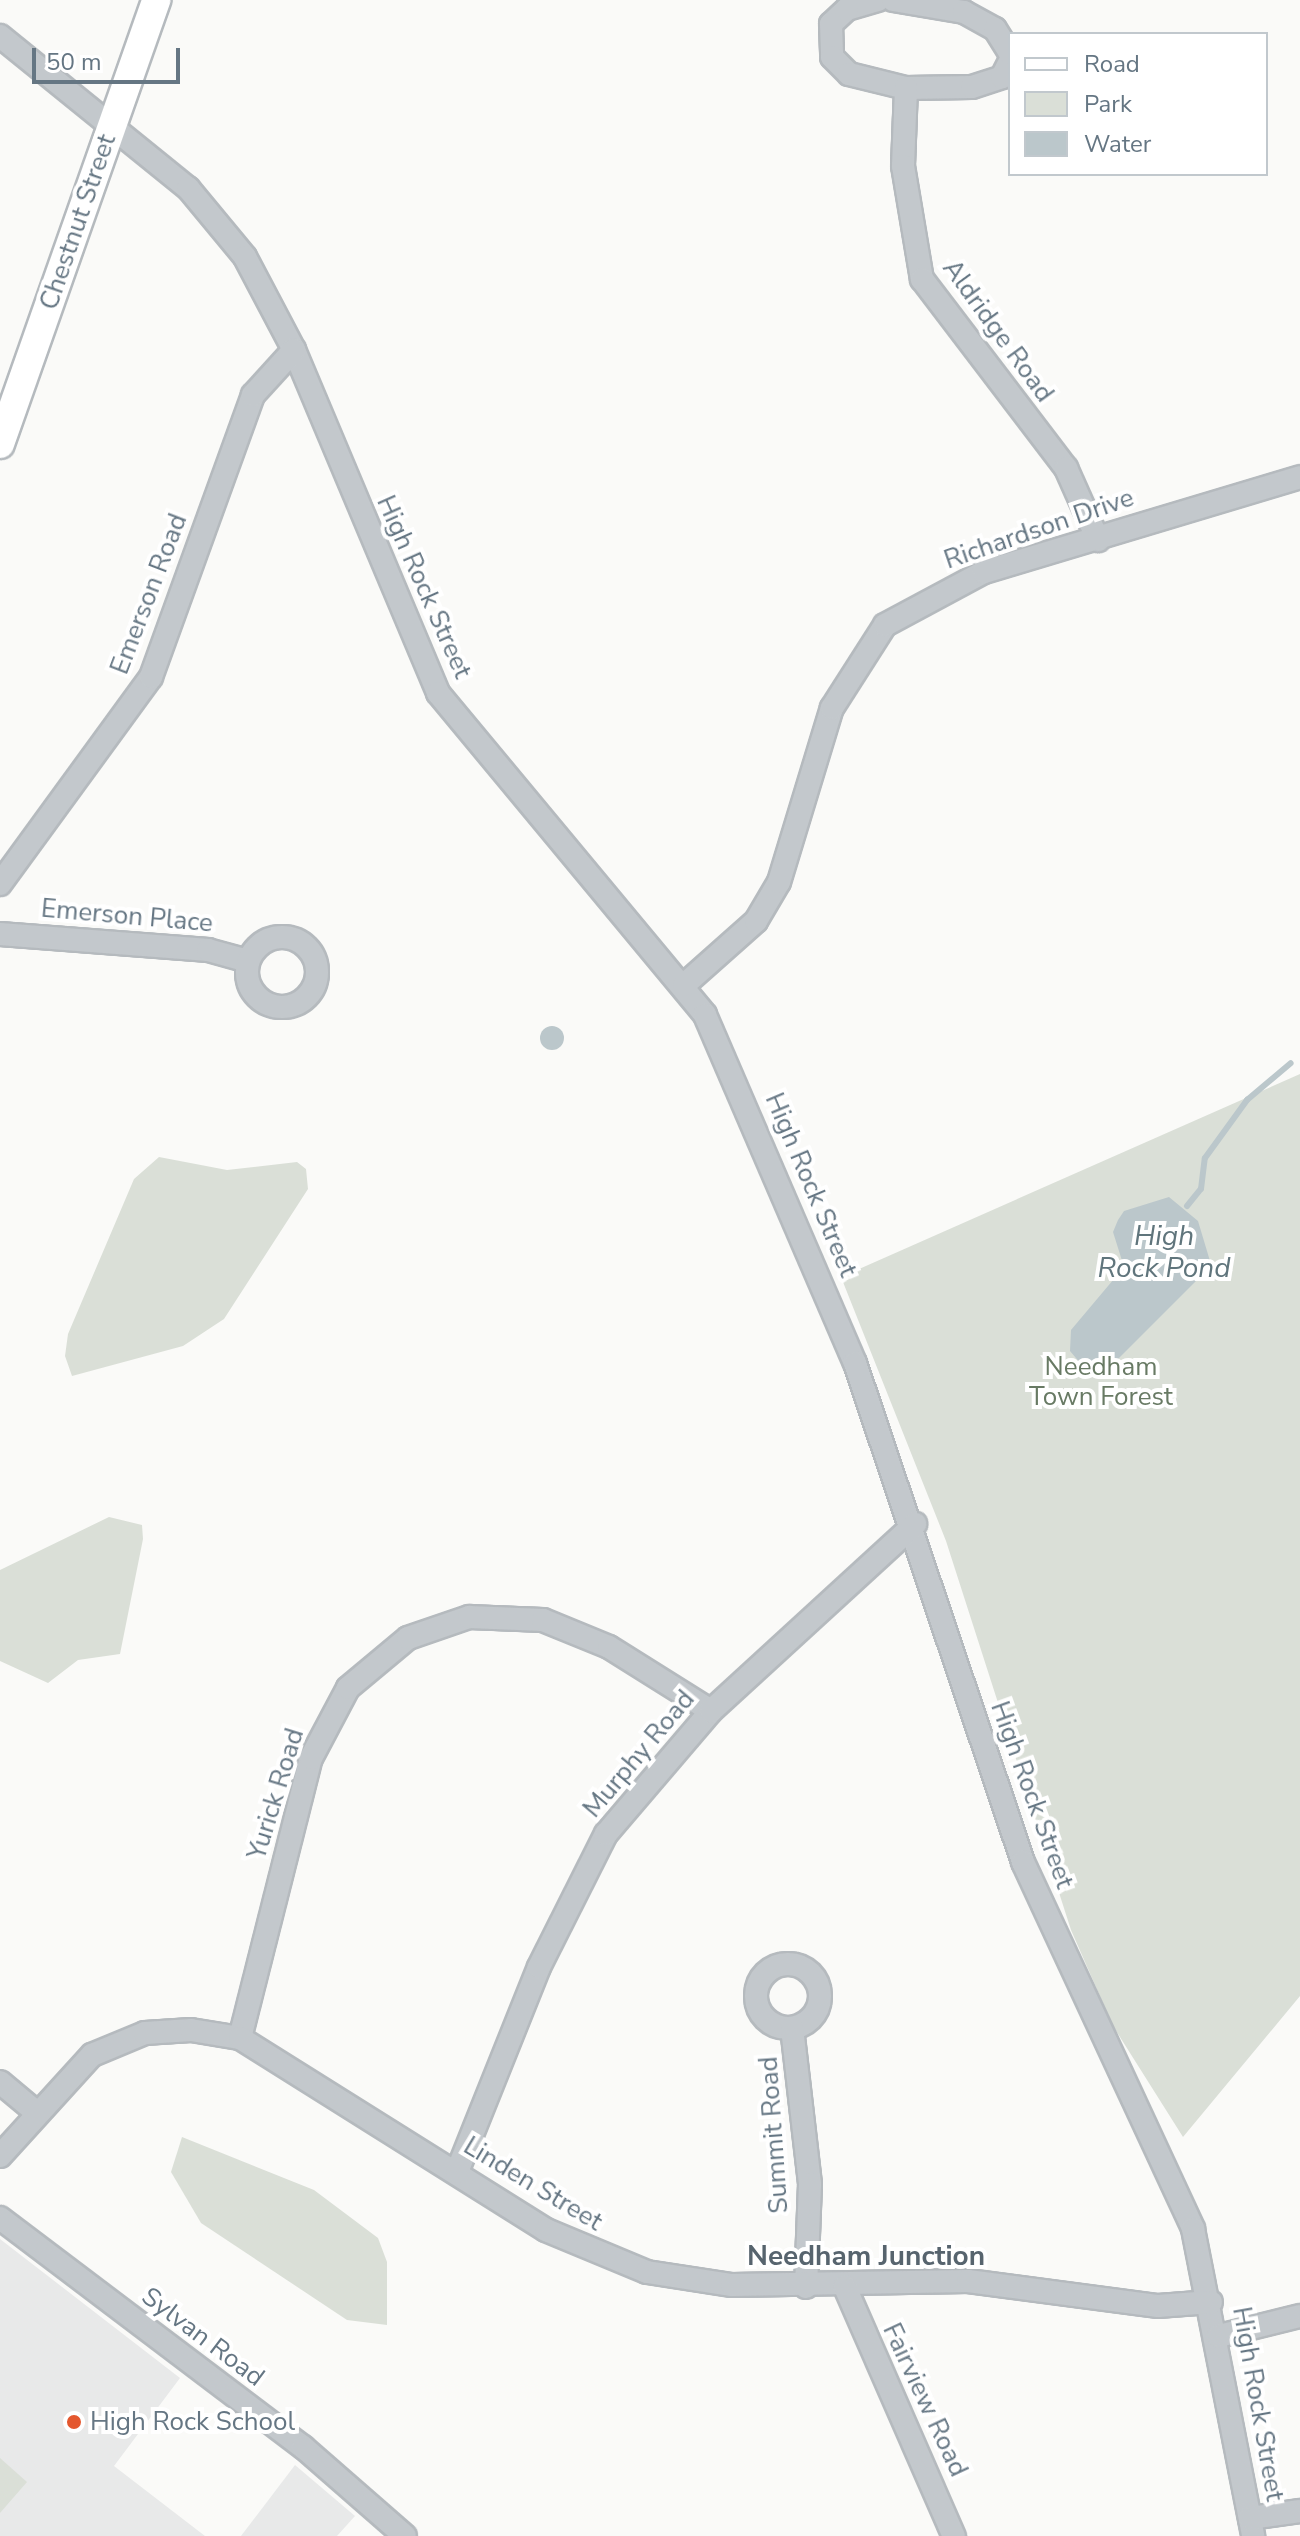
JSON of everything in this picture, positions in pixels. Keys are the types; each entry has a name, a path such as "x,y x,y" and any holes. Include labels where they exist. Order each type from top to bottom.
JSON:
{"main road":[{"name":"Chestnut Street","path":"0,444 8,396 112,125 156,0"}],"street":[{"path":"878,0 847,9 827,41 849,74 906,88 990,84 1008,63"},
{"path":"893,0 964,12 995,29 1008,50"},
{"name":"High Rock Street","path":"0,36 112,125 211,213 252,268 294,350 438,693 684,985 705,1015 783,1187 915,1524 1023,1862 1155,2134 1193,2229 1219,2336 1251,2527"},
{"name":"Aldridge Road","path":"906,88 903,166 922,279 1066,468 1098,540"},
{"name":"Emerson Road","path":"0,884 151,677 253,395 294,350"},
{"name":"Richardson Drive","path":"684,985 756,921 779,882 832,708 885,625 984,572 1300,477"},
{"name":"Emerson Place","path":"0,934 208,950 248,961"},
{"name":"Murphy Road","path":"457,2172 586,1869 630,1801 711,1711 915,1524"},
{"name":"Yurick Road","path":"240,2038 311,1758 348,1688 408,1638 469,1617 543,1620 609,1647 711,1711"},
{"name":"Summit Road","path":"792,2028 810,2184 806,2287"},
{"name":"Linden Street","path":"0,2156 80,2064 123,2040 165,2029 240,2038 546,2230 622,2264 692,2281 845,2287 968,2281 1158,2306 1211,2302"},
{"path":"0,2082 36,2112"},
{"name":"Sylvan Road","path":"0,2218 303,2447 405,2536"},
{"name":"Fairview Road","path":"845,2287 954,2536"},
{"path":"1219,2336 1300,2316"},
{"path":"1251,2527 1300,2511"}],"shaded area":[{"name":"High Rock School","path":"0,2239 180,2378 114,2466 205,2536 0,2536"},
{"name":"High Rock School","path":"295,2465 355,2516 337,2536 241,2536"}],"green space":[{"name":"Needham Town Forest","path":"1300,1074 1300,1996 1183,2137 1113,2026 1071,1930 946,1541 841,1277"},
{"path":"159,1157 227,1170 297,1162 306,1169 308,1189 224,1319 183,1346 72,1376 65,1356 68,1334 134,1179"},
{"path":"109,1517 142,1525 143,1539 120,1654 78,1660 48,1683 0,1661 0,1570"},
{"path":"182,2137 314,2190 378,2238 387,2262 387,2325 347,2320 201,2223 171,2172"},
{"path":"0,2458 27,2482 0,2513"}],"water":[{"path":"552,1026 560,1030 564,1038 560,1046 552,1050 544,1046 540,1038 544,1030"},
{"name":"High Rock Pond","path":"1169,1197 1198,1221 1210,1261 1204,1273 1113,1364 1081,1364 1070,1351 1071,1330 1124,1267 1113,1232 1118,1220 1124,1211"}],"waterway":[{"path":"1187,1206 1201,1189 1205,1158 1247,1100 1291,1063"}],"place":[{"name":"High Rock School","path":"74,2422"}],"district":[{"name":"Needham Junction","path":"866,2256"}]}
